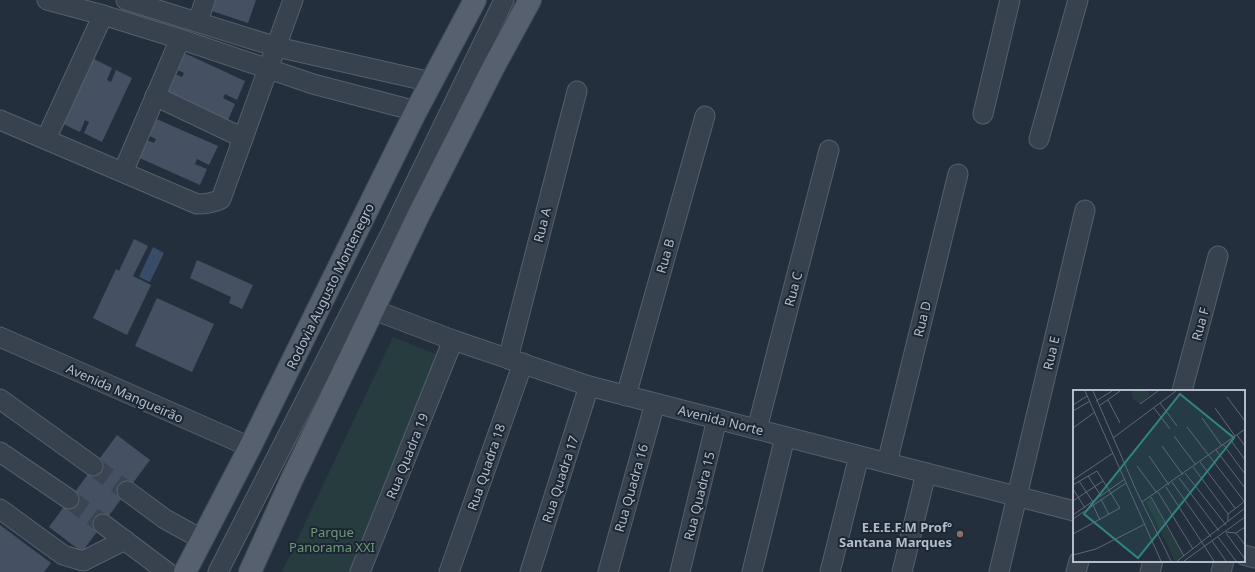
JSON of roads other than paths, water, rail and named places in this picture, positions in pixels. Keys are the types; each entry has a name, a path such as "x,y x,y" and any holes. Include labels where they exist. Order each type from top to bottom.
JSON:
{"main road":[{"name":"Rodovia Augusto Montenegro","path":"185,572 250,448 416,110 475,0"},
{"path":"250,572 291,481 374,310 418,214 493,68 530,0"}],"street":[{"path":"47,0 103,15 180,39 312,84 416,110"},
{"path":"126,0 277,47 431,82"},
{"path":"198,22 205,0"},
{"path":"0,120 197,204 206,204 222,199 293,0"},
{"path":"218,572 392,231 504,0"},
{"path":"983,114 1010,0"},
{"path":"1039,139 1078,0"},
{"path":"46,139 103,15"},
{"path":"123,172 180,39"},
{"name":"Rua A","path":"515,361 576,91"},
{"path":"155,96 243,138"},
{"name":"Rua B","path":"626,396 705,116"},
{"name":"Rua C","path":"757,429 829,150"},
{"name":"Rua D","path":"887,463 958,174"},
{"name":"Rua E","path":"999,572 1086,210"},
{"name":"Rua F","path":"1182,390 1218,256"},
{"name":"Avenida Norte","path":"374,310 453,340 589,386 1073,511"},
{"name":"Avenida Mangueirão","path":"0,337 250,448"},
{"name":"Rua Quadra 19","path":"360,572 453,340"},
{"name":"Rua Quadra 18","path":"449,572 515,361"},
{"name":"Rua Quadra 17","path":"530,572 589,386"},
{"path":"0,400 93,466"},
{"name":"Rua Quadra 16","path":"608,572 655,403"},
{"name":"Rua Quadra 15","path":"680,572 717,419"},
{"path":"752,572 785,436"},
{"path":"0,452 69,499"},
{"path":"830,572 859,456"},
{"path":"902,572 926,473"},
{"path":"127,491 165,519 203,540"},
{"path":"0,509 63,555 83,561 125,540"},
{"path":"103,524 167,572"},
{"path":"1245,555 1255,558"},
{"path":"1076,572 1079,562"},
{"path":"1150,572 1153,562"},
{"path":"1221,572 1224,562"}],"water":[{"path":"153,247 164,253 150,282 139,277"}],"tunnel":[{"path":"93,466 127,491"},
{"path":"69,499 103,524"}],"place":[{"name":"E.E.E.F.M Profº Santana Marques","path":"960,534"}],"park label":[{"name":"Parque Panorama XXI","path":"332,540"}]}
